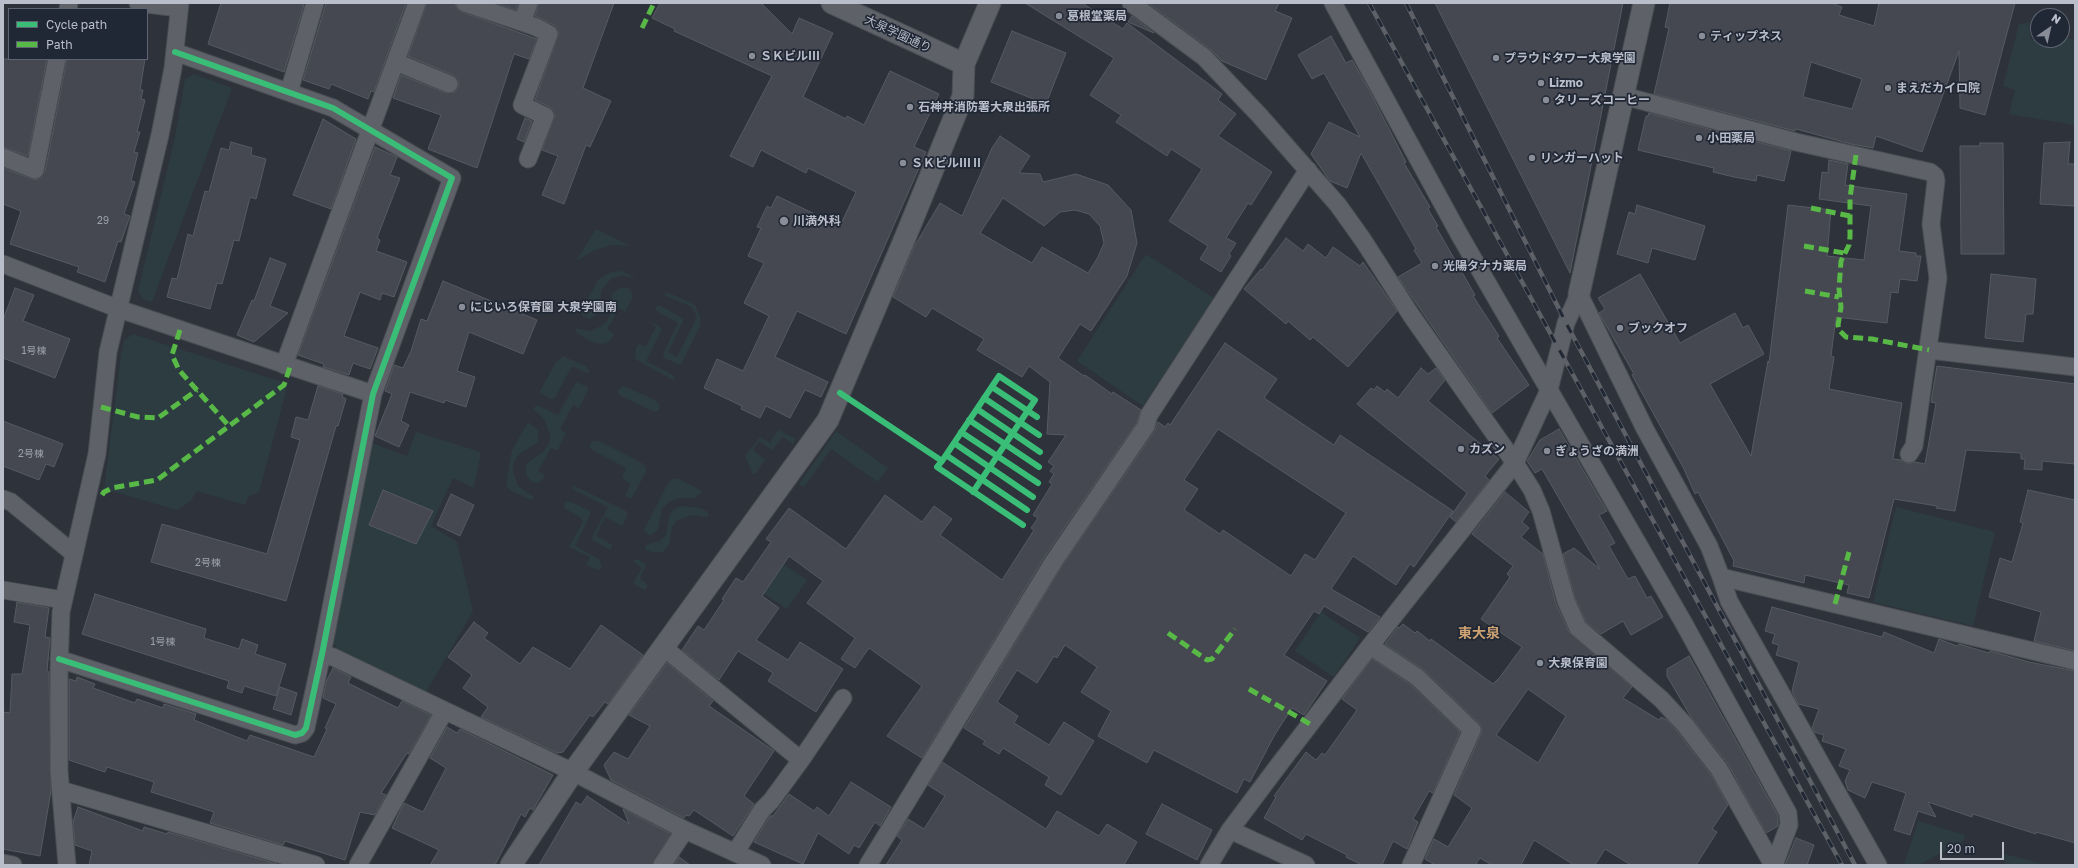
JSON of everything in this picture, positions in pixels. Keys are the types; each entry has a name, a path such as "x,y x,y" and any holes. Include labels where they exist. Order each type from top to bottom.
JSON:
{"street":[{"path":"67,865 59,771 59,659 63,600 97,454 108,352 160,135 175,52 180,6 138,3"},
{"path":"289,92 315,3"},
{"path":"284,365 417,3"},
{"path":"465,3 536,27 549,34 522,105 545,116 528,159"},
{"path":"522,22 529,3"},
{"name":"大泉学園通り","path":"832,3 964,64"},
{"path":"511,865 574,772 663,647 828,420 963,96 964,64 990,3"},
{"path":"1131,3 1198,52 1260,116 1338,206 1363,240 1411,315 1515,463 1541,511 1566,601 1578,628 1661,698 1690,730 1719,770 1774,865"},
{"path":"1333,3 1458,234 1682,620 1788,813 1789,825 1774,865"},
{"path":"1209,865 1230,830 1370,646 1515,463 1549,390 1566,323 1579,294 1644,3"},
{"path":"59,659 295,735 302,733 306,728 322,654 373,394 452,178 333,108 175,52"},
{"path":"3,156 35,170 58,60"},
{"path":"396,62 449,84"},
{"path":"1624,96 1796,142 1930,172 1935,176 1936,181 1931,224 1938,278 1929,350 1914,446 1909,454"},
{"path":"868,865 1054,561 1146,426 1149,414 1308,170"},
{"path":"3,264 119,309 373,394"},
{"path":"1579,294 1645,429 1709,546 1730,601 1878,865"},
{"path":"1929,350 2075,367"},
{"path":"3,499 11,502 73,553"},
{"path":"1721,577 2075,661"},
{"path":"3,590 63,600"},
{"path":"1370,646 1416,677 1472,730 1411,865"},
{"path":"663,647 801,760"},
{"path":"322,654 333,657 444,712 574,772 748,861 762,810 771,801 801,760 843,698"},
{"path":"358,865 444,712"},
{"path":"61,790 316,865"},
{"path":"662,865 685,830"},
{"path":"1230,830 1306,865"},
{"path":"3,863 13,865"}],"shaded area":[{"path":"2029,23 2030,48 2070,48 2070,38 2075,41 2075,125 2009,114 2015,90 2003,86 2019,24"},
{"path":"194,74 232,88 152,302 143,299 138,291 175,137 185,79"},
{"path":"596,229 630,246 612,245 595,250 576,261"},
{"path":"1146,254 1214,298 1143,406 1077,361"},
{"path":"622,271 638,280 622,275 611,279 601,291 600,308 597,314 590,319 583,317 581,312 598,280 611,272"},
{"path":"625,287 630,289 633,296 625,312 619,308 607,329 614,334 609,342 603,344 592,342 577,333 575,328 591,331 606,323 610,315 612,294 620,288"},
{"path":"667,292 695,305 700,318 700,326 681,365 664,358 663,354 678,323 655,309 658,305 661,306 684,319 668,352 677,357 697,317 692,307 664,295"},
{"path":"649,322 662,329 646,361 673,375 675,379 671,379 635,359 636,348 639,344 645,347 656,327"},
{"path":"133,334 288,384 259,492 248,497 245,505 197,491 191,501 177,510 104,489 121,355 124,340"},
{"path":"563,356 586,366 590,372 587,373 572,366 555,398 551,399 540,393 540,391 556,362"},
{"path":"576,382 588,387 588,390 579,408 573,405 560,429 566,433 557,451 551,448 538,471 545,475 542,480 539,483 531,482 526,474 527,463 544,451 549,443 550,436 545,420 533,409 537,405 558,415"},
{"path":"623,386 653,399 659,404 659,410 654,412 619,395 618,391"},
{"path":"528,422 538,430 538,442 518,455 514,462 513,471 518,486 534,497 531,500 510,490 506,485 512,450"},
{"path":"778,430 796,439 793,444 783,437 772,450 759,441 753,450 765,460 756,473 753,474 745,456 760,437 770,443"},
{"path":"836,431 888,468 878,482 831,449 804,487 799,484"},
{"path":"416,432 481,452 474,488 453,478 431,526 457,542 473,611 425,694 340,653 332,641 371,443 407,456"},
{"path":"592,441 599,441 642,463 646,467 646,472 631,499 625,496 631,484 622,478 626,468 592,450 589,446"},
{"path":"673,479 679,479 702,491 695,498 678,498 668,503 662,509 658,529 652,535 648,535 644,530 668,483"},
{"path":"573,485 626,511 628,515 622,526 605,517 596,536 613,545 610,550 591,539 608,507 574,490 572,488"},
{"path":"569,501 590,511 590,515 575,546 599,559 602,566 598,570 586,565 590,557 569,547 583,522 581,518 564,508 565,502"},
{"path":"681,506 700,508 708,512 709,516 692,515 678,520 672,527 669,545 663,552 654,553 645,549 646,545 660,541 666,535 669,517 673,510"},
{"path":"1896,507 1995,532 1973,626 1873,602"},
{"path":"638,559 646,565 640,578 647,584 647,588 644,590 633,583 642,568 634,562"},
{"path":"783,564 807,580 787,609 763,593"},
{"path":"1321,612 1360,638 1334,677 1295,651"},
{"path":"1918,821 1965,835 1963,841 1919,865 1904,865"},
{"path":"2005,854 2046,865 2007,865 2001,856"}],"building":[{"path":"221,3 300,3 304,5 284,72 208,44"},
{"path":"326,3 406,3 374,92 371,91 368,99 331,84 329,89 303,80"},
{"path":"427,3 455,3 457,9 462,12 537,39 529,59 514,54 477,168 428,149 441,115 393,98 401,75 446,93 455,92 458,87 459,82 453,75 408,56"},
{"path":"496,3 518,3 516,10"},
{"path":"539,3 614,3 583,88 611,101 590,147 586,145 564,204 542,195 558,156 542,150 555,115 550,107 535,100 559,33 554,25 535,16"},
{"path":"660,3 761,3 792,34 799,18 833,33 803,97 846,119 847,116 864,125 890,71 939,94 914,147 926,152 846,334 797,311 775,357 828,382 821,397 805,390 790,418 766,406 760,418 741,409 742,406 704,388 717,359 743,371 769,316 744,303 764,263 748,256 761,228 757,227 767,206 771,208 777,196 840,226 856,192 808,168 806,173 761,150 753,167 730,156 772,76 674,31 675,29 652,18"},
{"path":"1025,3 1082,3 1123,29 1127,23 1222,94 1218,100 1236,114 1218,136 1272,172 1251,205 1248,203 1226,238 1236,243 1229,254 1231,256 1221,272 1200,259 1208,246 1169,221 1202,169 1171,149 1167,156 1116,122 1121,115 1090,95 1114,58"},
{"path":"1148,3 1279,3 1275,11 1292,18 1266,80 1222,61 1210,49"},
{"name":"Lizmo","path":"1435,3 1623,3 1570,273"},
{"path":"1670,3 1831,3 1842,7 1839,15 1874,26 1879,3 2015,3 1985,115 1960,108 1959,51 1922,152 1876,136 1873,148 1851,144 1654,94 1669,28 1665,27","holes":["1811,62 1862,79 1852,109 1803,97"]},
{"path":"1132,16 1154,33 1128,22"},
{"path":"1012,31 1066,53 1046,104 991,82"},
{"path":"1331,36 1346,63 1352,60 1368,88 1406,162 1404,163 1430,207 1428,209 1438,226 1436,227 1475,295 1473,296 1499,336 1497,338 1529,385 1492,413 1398,277 1422,263 1414,250 1416,249 1361,153 1347,188 1330,181 1311,154 1329,122 1360,137 1324,73 1312,79 1298,55"},
{"path":"3,59 47,60 28,156 3,147"},
{"path":"67,60 145,60 140,90 143,90 141,99 145,100 137,132 140,132 134,152 138,153 131,181 135,182 124,214 130,216 121,242 118,241 105,282 77,272 79,267 10,244 21,211 3,204 3,168 37,180 45,172"},
{"path":"1649,113 1791,151 1784,181 1757,175 1756,181 1734,177 1713,172 1714,168 1638,150 1646,116 1648,116"},
{"path":"525,118 532,121 524,142 517,139"},
{"path":"323,119 356,139 331,209 293,195"},
{"path":"1000,136 1030,156 1019,173 1040,174 1043,182 1076,174 1108,185 1131,210 1137,243 1127,276 1091,331 1080,324 1058,358 1112,394 1113,392 1141,410 1137,422 1045,556 922,758 887,736 922,686 869,648 855,668 841,659 855,638 807,603 823,581 789,556 762,596 779,608 756,640 788,660 800,642 843,669 816,712 768,681 773,673 738,651 719,680 682,650 698,626 704,630 724,600 722,599 736,578 743,582 771,542 766,539 789,508 846,549 885,495 922,522 934,506 952,519 940,535 1002,580 1034,530 1031,528 1038,518 1033,515 1052,484 1049,482 1054,474 1050,471 1054,466 1048,462 1066,435 1047,434 1050,382 1029,366 1022,377 977,350 984,339 932,308 926,317 893,297 914,247 940,203 962,216 992,148","holes":["1003,198 1044,226 1060,212 1075,210 1089,214 1100,226 1104,243 1098,257 1088,273 1042,247 1032,263 980,233"]},
{"path":"231,142 252,148 251,155 266,159 256,199 250,197 239,241 234,240 222,284 217,283 210,309 167,297 172,278 177,279 188,234 193,236 205,191 209,192 221,148 229,150"},
{"path":"2070,142 2068,164 2075,164 2075,206 2040,204 2044,143"},
{"path":"1980,143 2003,143 2004,254 1961,254 1960,146 1980,146"},
{"path":"375,147 397,157 390,175 400,178 377,238 380,240 376,251 407,262 394,297 382,293 380,300 360,292 344,336 378,348 370,369 353,363 349,375 323,367 324,364 298,355"},
{"path":"1829,160 1848,164 1845,185 1907,194 1899,251 1916,253 1916,256 1921,256 1917,281 1900,279 1898,293 1891,292 1887,323 1836,317 1831,356 1834,357 1829,389 1902,403 1893,459 1901,460 1908,464 1915,462 1925,464 1936,403 1931,402 1937,366 2075,384 2075,464 2042,461 2042,470 2024,469 2025,459 2021,459 2021,453 1966,450 1955,511 1936,508 1937,506 1894,499 1869,598 1847,593 1849,585 1805,575 1804,583 1733,566 1734,561 1698,492 1695,494 1683,467 1632,375 1634,374 1599,313 1605,309 1598,298 1640,274 1680,343 1735,313 1743,328 1748,325 1764,354 1710,384 1751,456 1768,361 1769,363 1788,205 1831,210 1827,256 1864,260 1871,206 1819,199 1822,172 1828,173"},
{"path":"1637,205 1705,226 1695,260 1652,248 1648,263 1617,254 1629,212 1635,214"},
{"path":"1286,238 1303,251 1308,244 1326,258 1333,247 1360,266 1363,262 1397,311 1348,367 1313,337 1310,340 1288,321 1286,324 1244,289 1261,269 1262,270"},
{"path":"270,258 286,264 270,306 288,313 254,342 237,335 252,300 254,301"},
{"path":"1991,274 2036,279 2033,314 2026,314 2023,342 1985,338"},
{"path":"443,281 537,320 523,354 469,332 457,371 475,377 466,407 445,400 444,403 410,392 401,421 409,425 399,447 375,436 392,394 385,391 394,365 403,368 411,351 421,319 427,321"},
{"path":"15,288 34,295 23,321 70,339 55,378 3,358 3,320"},
{"path":"1225,343 1277,379 1264,398 1334,445 1340,435 1453,511 1414,567 1410,564 1396,585 1353,556 1331,589 1380,617 1368,632 1324,606 1319,614 1314,611 1284,655 1327,681 1304,715 1292,708 1274,736 1250,782 1244,779 1237,793 1154,750 1147,763 1098,736 1111,711 1081,692 1097,667 1065,645 1057,658 1054,656 1037,683 1017,670 997,702 1018,716 1014,723 1049,745 1064,722 1094,741 1061,795 1045,785 1049,777 1003,748 999,754 983,744 985,741 964,728 1062,566 1154,432 1158,422 1165,427 1168,423 1170,425","holes":["1218,429 1346,513 1315,560 1305,554 1291,576 1223,530 1220,534 1184,510 1198,489 1184,480"]},
{"path":"1421,368 1428,374 1436,368 1445,380 1428,401 1499,459 1485,476 1489,480 1456,522 1450,517 1467,493 1357,404 1371,388 1374,390 1377,386 1385,392 1387,389 1398,398"},
{"path":"318,386 343,394 342,397 346,399 338,426 336,426 286,601 151,562 162,524 267,554 300,440 291,437 296,417 308,420"},
{"path":"3,421 63,444 54,467 46,464 39,480 3,466"},
{"path":"1559,429 1607,511 1599,515 1615,543 1609,546 1628,579 1635,576 1647,598 1651,596 1663,617 1631,635 1623,621 1601,634 1586,622 1575,598 1563,554 1574,548 1600,569 1542,469 1535,473 1527,461 1540,440"},
{"path":"383,490 433,511 416,544 369,525"},
{"path":"2028,490 2075,500 2075,651 2034,641 2041,612 1989,597 2000,558 2012,562 2023,523 2020,522"},
{"path":"1505,492 1529,512 1522,522 1529,528 1521,537 1543,554 1556,604 1569,632 1632,687 1623,698 1659,720 1661,717 1667,720 1711,775 1728,805 1712,829 1717,832 1696,865 1631,865 1605,849 1595,865 1574,865 1534,840 1521,865 1492,865 1480,858 1476,863 1479,865 1435,865 1425,859 1434,839 1448,847 1472,808 1454,795 1482,729 1479,723 1424,670 1385,644 1398,627 1399,628 1403,624 1415,633 1417,631 1430,641 1431,639 1493,684 1500,677 1522,647 1481,619 1510,577 1507,574 1513,566 1472,534","holes":["1528,689 1566,716 1538,763 1496,735"]},
{"path":"451,494 474,505 460,536 437,525"},
{"path":"95,594 206,629 204,638 239,649 242,639 258,645 255,654 286,664 276,696 244,686 242,693 227,688 229,681 82,634"},
{"path":"17,602 49,608 45,637 50,638 47,671 49,672 51,791 40,856 3,849 3,712 10,713 12,674 22,674 30,625 14,622"},
{"path":"1772,607 1882,637 1884,632 1934,653 1939,639 1957,646 1959,644 1989,653 1990,651 2029,662 2075,671 2075,843 2036,832 2036,834 1973,814 1972,817 1928,802 1936,817 1918,811 1910,835 1894,830 1906,793 1872,782 1865,798 1848,790 1845,781 1850,770 1839,766 1846,749 1822,741 1824,735 1814,732 1812,728 1819,709 1798,704 1792,691 1799,662 1776,655 1779,645 1772,643 1775,634 1765,631"},
{"path":"474,622 488,633 484,638 520,664 533,647 570,669 601,625 643,655 608,704 605,702 593,717 590,715 563,752 557,753 481,717 488,707 463,688 472,675 448,657"},
{"path":"1689,656 1778,816 1778,826 1766,833 1728,764 1691,717 1667,676 1667,669"},
{"path":"1372,659 1411,685 1460,732 1433,793 1429,791 1413,819 1418,822 1407,849 1393,841 1382,865 1362,865 1346,857 1347,855 1306,834 1302,840 1264,818 1276,797 1274,796 1306,752 1316,760 1322,753 1325,755 1357,710 1342,699"},
{"path":"667,663 713,701 709,706 774,751 744,796 754,804 733,836 694,810 689,816 686,815 684,818 611,780 604,765 614,752 628,759 650,726 629,715"},
{"path":"333,668 351,677 348,683 398,708 402,701 431,715 409,754 407,753 381,793 386,795 375,815 360,812 345,860 285,841 283,845 210,823 214,812 151,792 154,782 107,767 105,772 69,760 69,679 76,681 77,677 95,684 93,688 135,703 137,699 163,708 164,704 196,714 194,720 247,741 250,735 314,757 327,729 325,728 336,704 323,698 326,682"},
{"path":"280,687 297,693 291,715 273,709"},
{"path":"447,727 457,733 460,729 553,775 533,810 530,808 525,817 521,814 495,865 430,865 439,850 392,828 404,803 423,812 446,768 430,758"},
{"path":"942,762 1046,829 1057,811 1099,836 1107,824 1137,842 1124,865 886,865 902,840 897,836 908,819 924,829 945,796 928,785"},
{"path":"851,782 891,807 880,826 875,822 859,848 854,845 849,854 818,833 803,864 754,842 770,816 773,816 789,794 814,811 817,807 829,816"},
{"path":"587,796 629,824 623,809 671,834 652,865 539,865 576,802 581,805"},
{"path":"1162,804 1212,830 1197,860 1146,834"},
{"path":"78,807 143,831 144,827 167,834 168,832 277,864 89,865 92,851 75,845 73,822"},
{"path":"1796,838 1814,845 1807,865 1785,865"},
{"path":"679,857 690,865 674,865"}],"railway":[{"path":"1369,3 1842,865"},
{"path":"1406,3 1566,323 1855,865"}],"marked path":[{"path":"642,28 654,3"},
{"path":"1856,155 1850,198 1849,245 1841,261 1839,289 1841,307 1838,325 1839,330 1846,337 1872,339 1929,350"},
{"path":"1811,208 1850,216"},
{"path":"1804,246 1844,253"},
{"path":"1805,291 1839,297"},
{"path":"180,330 172,355 179,370 229,426"},
{"path":"102,495 104,492 112,488 157,480 284,385 290,367"},
{"path":"101,407 138,417 158,418 197,390"},
{"path":"1835,604 1849,552"},
{"path":"1168,633 1207,660 1212,659 1235,629"},
{"path":"1249,689 1310,724"}],"cycle path":[{"path":"59,659 295,735 302,733 306,728 322,654 373,394 452,178 333,108 175,52"},
{"path":"840,393 942,461 999,376 1035,400 973,492"},
{"path":"992,387 1037,417"},
{"path":"984,398 1039,435"},
{"path":"977,409 1040,452"},
{"path":"969,420 1039,467"},
{"path":"961,432 1038,483"},
{"path":"954,443 1033,497"},
{"path":"946,455 1027,510"},
{"path":"942,461 937,467 1023,525"}],"place":[{"name":"葛根堂薬局","path":"1059,16"},
{"name":"ティップネス","path":"1702,36"},
{"name":"ＳＫビルⅢ","path":"752,56"},
{"name":"プラウドタワー大泉学園","path":"1496,58"},
{"name":"Lizmo","path":"1541,83"},
{"name":"まえだカイロ院","path":"1888,88"},
{"name":"タリーズコーヒー","path":"1546,100"},
{"name":"石神井消防署大泉出張所","path":"910,107"},
{"name":"小田薬局","path":"1699,138"},
{"name":"リンガーハット","path":"1532,158"},
{"name":"ＳＫビルⅢⅡ","path":"903,163"},
{"name":"川満外科","path":"784,221"},
{"name":"光陽タナカ薬局","path":"1435,266"},
{"name":"にじいろ保育園 大泉学園南","path":"462,307"},
{"name":"ブックオフ","path":"1620,328"},
{"name":"カズン","path":"1461,449"},
{"name":"ぎょうざの満洲","path":"1547,451"},
{"name":"大泉保育園","path":"1540,663"}],"district":[{"name":"東大泉","path":"1479,634"}]}
